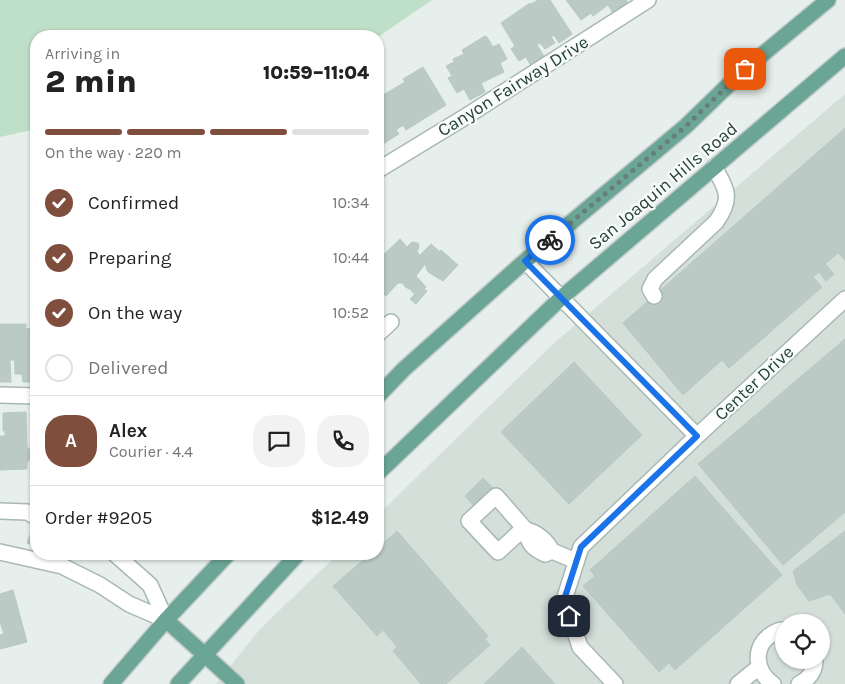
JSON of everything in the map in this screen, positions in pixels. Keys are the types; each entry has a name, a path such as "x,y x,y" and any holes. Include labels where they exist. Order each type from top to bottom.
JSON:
{"main road":[{"name":"San Joaquin Hills Road","path":"384,390 404,369 525,261 686,126 745,69 828,0"},
{"name":"San Joaquin Hills Road","path":"384,467 422,428 561,298 845,56"},
{"path":"111,684 166,620 222,560"},
{"path":"178,684 292,560"},
{"path":"166,620 237,684"}],"street":[{"name":"Canyon Fairway Drive","path":"384,166 648,0"},
{"path":"654,296 650,289 655,279 716,222 724,211 727,200 726,189 714,167"},
{"path":"525,261 697,436"},
{"name":"Center Drive","path":"615,684 580,647 564,600 581,547 845,299"},
{"path":"384,328 391,322"},
{"path":"0,395 30,396"},
{"path":"0,511 30,513"},
{"path":"524,529 534,531 549,544 552,551 576,562"},
{"path":"0,552 30,556"},
{"path":"59,560 129,604 166,620"},
{"path":"122,560 150,585 166,620"},
{"path":"773,684 765,679 759,667 758,651 766,638 775,632"},
{"path":"738,684 759,667"},
{"path":"799,684 806,680 814,669"}],"shaded area":[{"path":"845,94 845,684 216,684 260,629 332,560 384,560 384,509 553,344"}],"green space":[{"path":"0,0 432,0 384,33 384,30 30,30 30,130 0,137"}],"building":[{"path":"538,0 550,0 572,34 559,43 554,35 551,37 555,43 545,49 540,43 537,45 545,58 531,66 526,57 519,61 511,49 515,46 501,23 530,3"},
{"path":"566,0 626,0 628,3 613,13 608,5 593,16 591,13 581,20"},
{"path":"485,36 493,47 499,44 507,59 500,63 504,72 481,83 485,92 470,100 464,89 457,93 448,78 452,76 446,66 454,62 453,59 464,54 462,50"},
{"path":"423,67 446,105 406,130 403,125 396,130 399,134 384,143 384,94 405,82 403,79"},
{"path":"845,128 845,260 838,253 825,264 834,274 826,281 819,272 813,277 822,287 729,368 722,360 683,395 623,323"},
{"path":"400,239 407,247 412,242 418,243 417,252 420,255 431,244 458,265 443,281 428,272 425,264 416,276 426,287 424,289 427,291 416,304 410,299 415,294 412,290 405,287 403,283 398,283 386,296 384,294 384,254"},
{"path":"0,324 14,324 14,360 10,360 11,382 0,382"},
{"path":"14,324 26,324 26,329 30,329 30,382 23,382 22,374 15,374"},
{"path":"845,339 845,512 783,565 698,464"},
{"path":"574,362 642,435 569,504 501,432"},
{"path":"26,412 27,447 30,450 27,469 0,470 0,436 5,436 5,431 3,431 3,413"},
{"path":"695,476 782,575 675,670 669,663 659,672 583,586 595,576 590,570"},
{"path":"483,478 493,488 475,507 465,496"},
{"path":"397,531 488,636 485,639 490,645 446,684 421,684 393,651 397,647 383,630 377,636 333,586 363,560 384,560 384,543"},
{"path":"845,531 845,614 830,594 809,601 797,585 793,571"},
{"path":"13,590 27,642 0,649 0,635 4,634 0,622 0,594"},
{"path":"522,647 555,684 484,684"}],"way so far":[{"path":"550,240 686,126 745,69"}],"route":[{"path":"550,240 525,261 697,436 581,547 564,600 569,616"}]}
